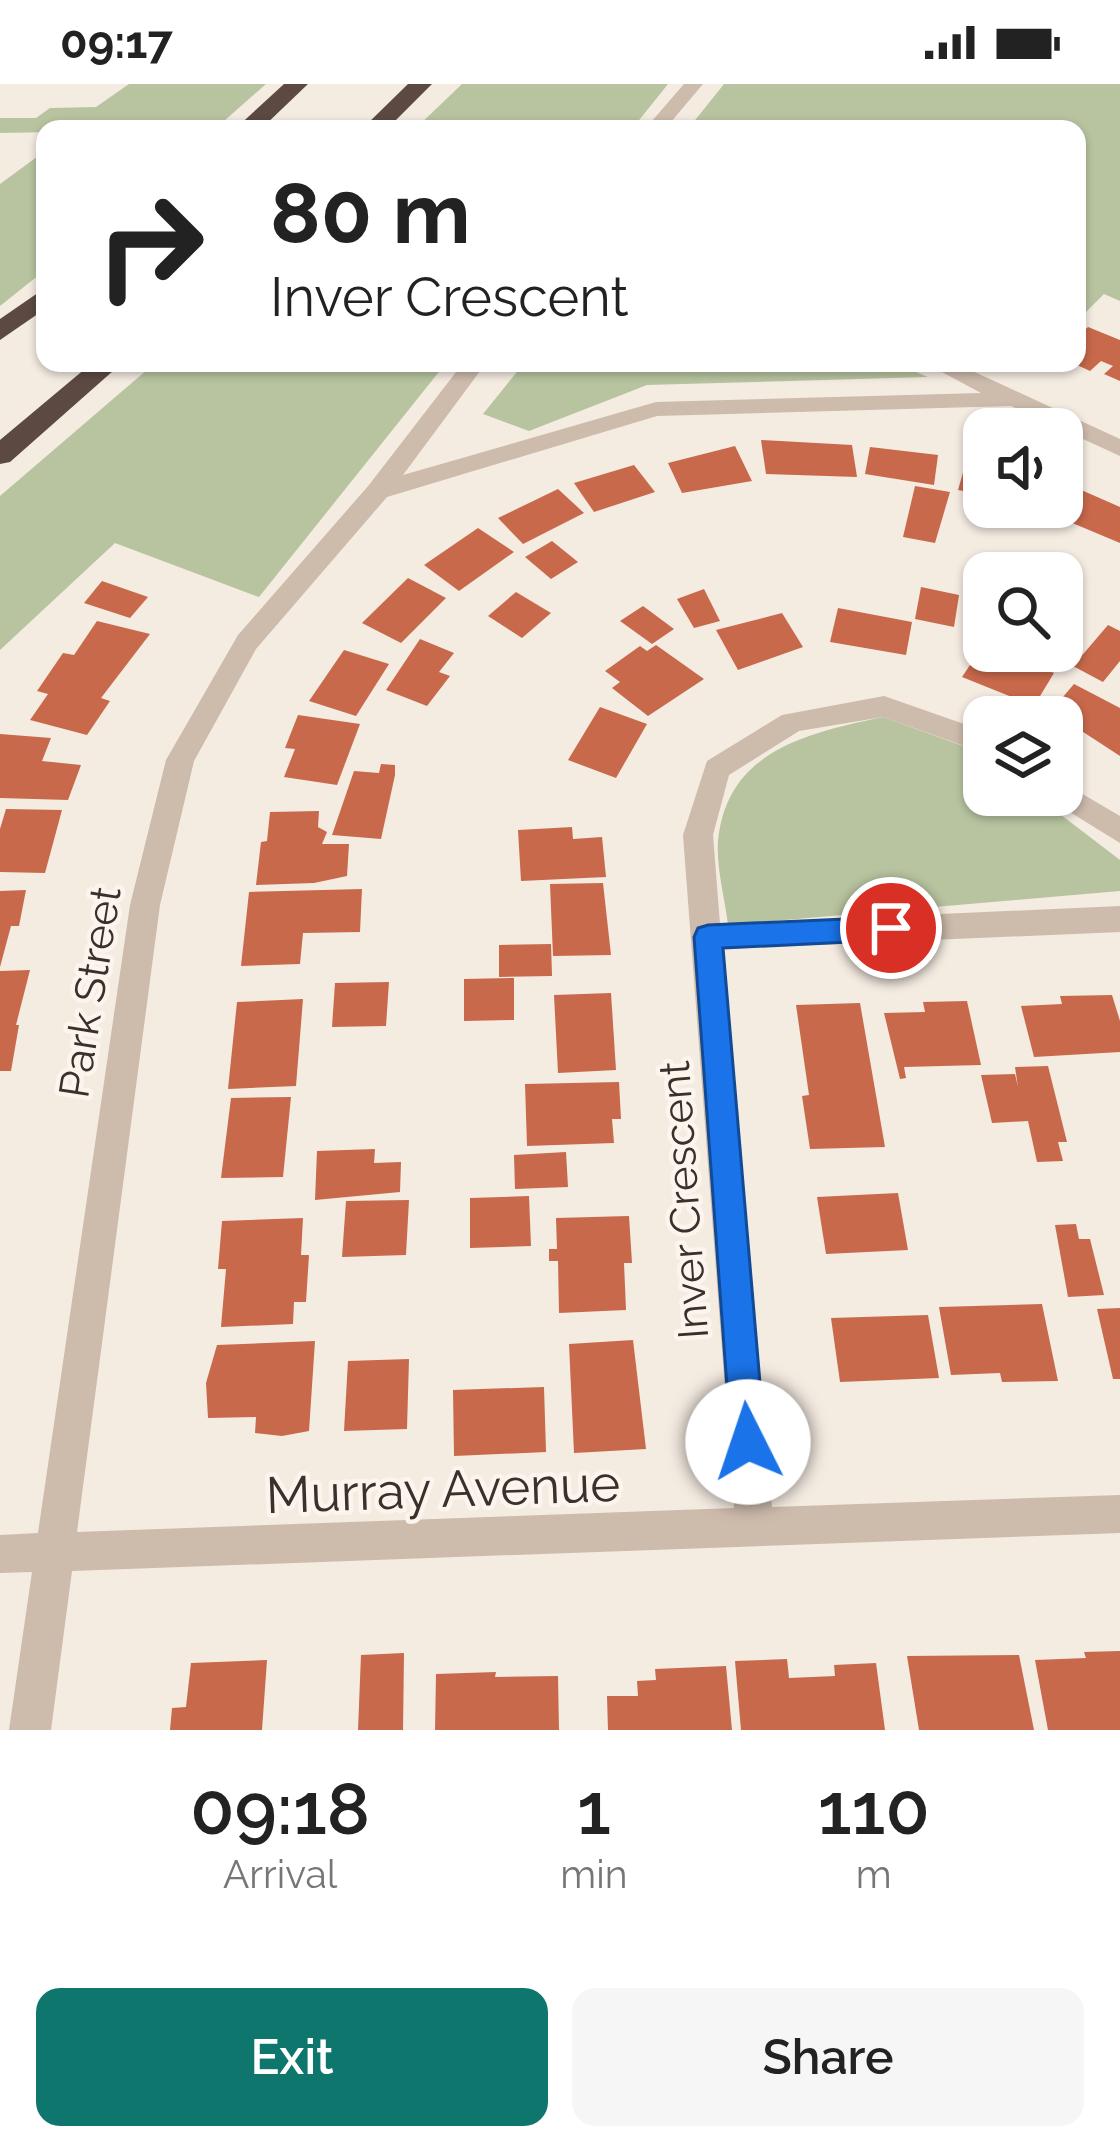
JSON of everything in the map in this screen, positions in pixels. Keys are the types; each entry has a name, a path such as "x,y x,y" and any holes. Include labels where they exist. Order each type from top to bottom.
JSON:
{"highway":[{"path":"257,120 297,84"},
{"path":"383,120 421,84"},
{"path":"0,332 36,303"},
{"path":"0,455 98,372"}],"street":[{"path":"663,120 694,84"},
{"name":"Park Street","path":"30,1730 146,905 180,760 247,642 378,491 468,372"},
{"path":"955,372 1120,448"},
{"path":"378,491 656,409 1013,399"},
{"name":"Inver Crescent","path":"754,1529 698,835 717,769 792,722 884,706 963,734"},
{"path":"1083,807 1120,831"},
{"path":"708,937 1120,919"},
{"name":"Murray Avenue","path":"0,1554 1120,1514"}],"green space":[{"path":"129,84 266,84 225,120 36,120 36,132 0,133 0,118 36,118 50,108 96,107"},
{"path":"462,84 668,84 639,120 424,120"},
{"path":"724,84 1120,84 1120,301 1104,294 1086,312 1086,120 695,120"},
{"path":"36,158 36,277 0,306 0,184"},
{"path":"145,372 439,372 259,597 115,543 0,650 0,496"},
{"path":"517,372 916,372 928,377 647,385 529,431 483,414"},
{"path":"883,717 963,746 963,816 1062,816 1120,860 1120,891 728,925 718,841 737,785 776,751 827,730"}],"building":[{"path":"1086,329 1120,340 1120,381 1104,374 1113,366 1101,361 1086,369"},
{"path":"761,440 852,445 857,477 766,474"},
{"path":"735,446 752,481 682,493 668,463"},
{"path":"870,447 938,455 934,485 865,474"},
{"path":"634,465 655,492 594,512 574,483"},
{"path":"915,486 950,492 935,543 903,537"},
{"path":"558,489 584,513 523,544 498,518"},
{"path":"1083,491 1120,507 1120,543 1083,527"},
{"path":"478,528 514,552 459,591 424,565"},
{"path":"552,541 578,562 551,579 525,557"},
{"path":"408,578 446,598 401,643 362,623"},
{"path":"102,581 148,597 130,618 84,603"},
{"path":"921,587 959,595 954,627 915,619"},
{"path":"704,589 720,621 694,628 677,599"},
{"path":"516,592 551,613 522,638 488,616"},
{"path":"643,606 674,629 652,644 620,621"},
{"path":"838,608 912,622 906,655 830,642"},
{"path":"782,613 803,647 738,670 716,630"},
{"path":"97,621 150,634 101,698 110,701 87,735 30,720 48,694 37,691 63,653 74,655"},
{"path":"1108,625 1120,631 1120,661 1103,682 1083,671 1083,654"},
{"path":"420,639 454,653 439,672 450,676 427,706 386,690"},
{"path":"656,645 704,679 648,716 612,688 620,682 605,671 640,646 647,651"},
{"path":"344,650 389,664 356,716 309,701"},
{"path":"965,672 1054,673 1040,696 1009,696 962,677"},
{"path":"1074,684 1120,708 1120,756 1083,732 1083,696 1064,696"},
{"path":"600,707 647,724 616,778 568,760"},
{"path":"298,715 360,724 337,785 284,777 295,749 285,748"},
{"path":"0,734 51,738 42,761 81,765 68,800 0,798"},
{"path":"381,764 395,765 395,775 381,839 332,835 354,771 379,773"},
{"path":"6,809 62,810 45,873 0,872 0,829"},
{"path":"319,811 318,827 327,832 322,844 349,844 347,876 314,883 256,885 270,812"},
{"path":"572,827 573,839 602,837 606,877 521,881 518,830"},
{"path":"603,883 611,955 553,956 550,884"},
{"path":"362,889 360,932 303,933 300,964 241,966 249,892"},
{"path":"26,890 19,926 11,926 0,967 0,891"},
{"path":"551,944 552,976 499,977 499,945"},
{"path":"30,970 11,1071 0,1071 0,971"},
{"path":"514,978 514,1020 464,1021 464,979"},
{"path":"389,982 386,1026 332,1027 335,983"},
{"path":"611,993 616,1070 558,1073 554,995"},
{"path":"1112,995 1120,1021 1120,1052 1034,1057 1021,1006 1062,1004 1060,996"},
{"path":"303,999 296,1086 228,1089 237,1002"},
{"path":"967,1001 981,1065 904,1067 906,1078 900,1079 884,1013 925,1012 923,1002"},
{"path":"860,1003 885,1147 810,1149 802,1096 809,1095 796,1005"},
{"path":"1048,1066 1067,1142 1058,1142 1063,1161 1037,1162 1028,1121 992,1123 981,1075 1015,1074 1018,1087 1015,1067"},
{"path":"619,1082 621,1119 612,1119 614,1143 527,1146 525,1084"},
{"path":"291,1097 283,1177 221,1178 231,1098"},
{"path":"375,1149 374,1163 401,1162 400,1192 315,1200 317,1151"},
{"path":"566,1152 568,1187 515,1189 514,1155"},
{"path":"898,1193 908,1250 826,1254 817,1197"},
{"path":"529,1196 531,1246 470,1248 470,1198"},
{"path":"409,1200 406,1255 342,1257 346,1201"},
{"path":"629,1216 632,1263 624,1263 626,1310 559,1313 558,1261 549,1261 549,1249 557,1249 556,1218"},
{"path":"303,1218 301,1255 309,1255 306,1302 294,1302 293,1324 221,1327 226,1269 218,1269 222,1221"},
{"path":"1076,1224 1079,1239 1090,1239 1104,1295 1068,1297 1055,1225"},
{"path":"1042,1304 1058,1381 1002,1382 1000,1373 951,1375 939,1307"},
{"path":"1120,1308 1120,1379 1113,1379 1097,1309"},
{"path":"928,1315 939,1378 840,1382 831,1318"},
{"path":"633,1340 646,1449 574,1453 569,1344"},
{"path":"315,1341 309,1431 282,1436 255,1433 256,1417 208,1418 206,1383 217,1345"},
{"path":"409,1359 407,1429 344,1431 348,1361"},
{"path":"544,1387 546,1452 454,1456 453,1390"},
{"path":"1120,1651 1120,1730 1048,1730 1035,1660"},
{"path":"404,1653 403,1730 358,1730 361,1655"},
{"path":"1019,1655 1034,1730 919,1730 907,1656"},
{"path":"787,1659 789,1678 835,1676 834,1665 876,1663 885,1730 741,1730 735,1661"},
{"path":"267,1660 262,1730 170,1730 172,1708 186,1707 191,1663"},
{"path":"726,1666 732,1730 608,1730 607,1696 638,1696 637,1681 656,1680 655,1669"},
{"path":"496,1672 495,1677 558,1676 559,1730 435,1730 436,1674"}],"route":[{"path":"748,1442 708,937 891,928"}]}
